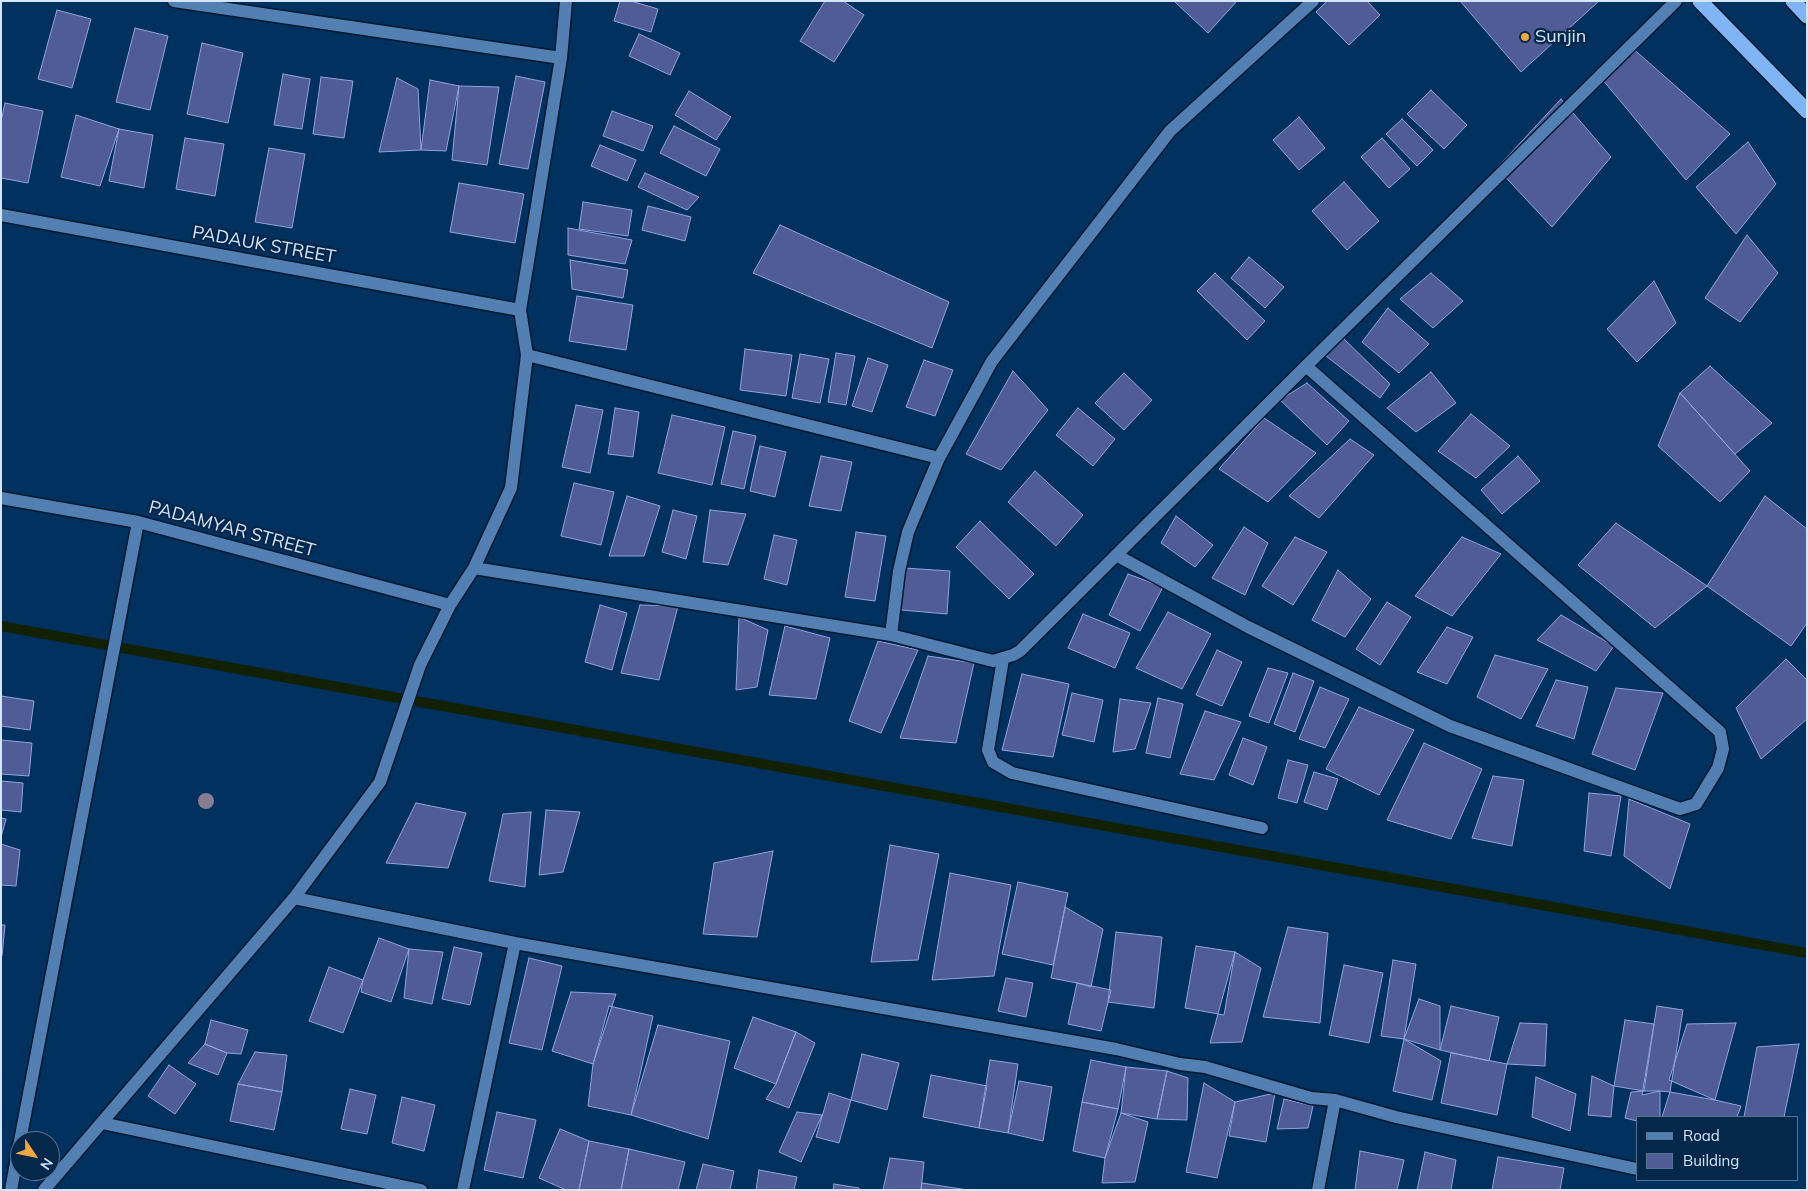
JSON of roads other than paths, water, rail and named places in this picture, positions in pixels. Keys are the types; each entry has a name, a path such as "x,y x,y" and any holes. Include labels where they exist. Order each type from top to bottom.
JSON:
{"highway":[{"path":"1700,1 1807,110"},
{"path":"1793,1 1807,16"}],"street":[{"path":"174,1 560,58"},
{"path":"44,1190 294,898 380,782 420,665 450,605 474,568 510,488 527,355 520,310 560,58 566,1"},
{"path":"891,635 899,570 908,532 939,458 992,361 1170,131 1313,1"},
{"path":"474,568 891,635 993,661 1003,659 1020,651 1676,1"},
{"name":"PADAUK STREET","path":"1,215 520,310"},
{"path":"527,355 939,458"},
{"path":"1116,555 1248,627 1450,726 1680,809 1696,804 1718,768 1723,750 1720,732 1306,366"},
{"name":"PADAMYAR STREET","path":"1,498 138,522 450,605"},
{"path":"22,1131 138,522"},
{"path":"1003,659 988,750 993,762 1012,773 1262,828"},
{"path":"294,898 515,943 1116,1049 1180,1064 1205,1067 1311,1098 1335,1100 1396,1117 1636,1169"},
{"path":"463,1190 515,943"},
{"path":"1318,1190 1335,1100"},
{"path":"102,1123 421,1190"}],"waterway":[{"path":"1,626 1807,953"}],"place":[{"name":"Sunjin","path":"1525,37"}]}
